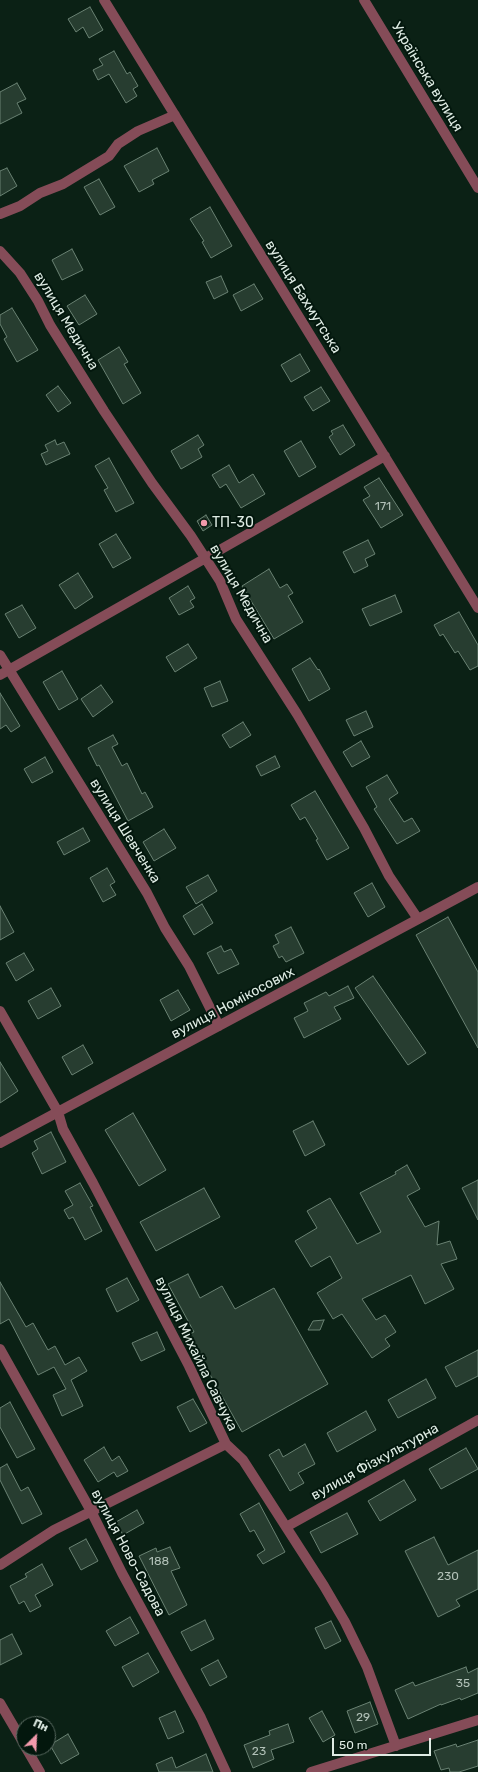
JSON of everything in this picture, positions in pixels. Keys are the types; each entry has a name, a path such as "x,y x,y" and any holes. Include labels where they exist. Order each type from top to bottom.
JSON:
{"street":[{"name":"вулиця Бахмутська","path":"104,0 478,608"},
{"name":"Українська вулиця","path":"366,0 478,188"},
{"path":"0,214 20,206 40,193 63,184 109,156 118,144 138,131 175,116"},
{"name":"вулиця Медична","path":"0,251 20,273 38,301 50,325 104,411 152,483 191,536 220,581 236,619 297,714 364,828 389,876 418,919"},
{"path":"0,675 384,456"},
{"name":"вулиця Шевченка","path":"0,654 147,893 165,928 189,966 219,1026"},
{"name":"вулиця Номікосових","path":"0,1143 478,887"},
{"name":"вулиця Михайла Савчука","path":"0,1011 58,1112 62,1129 93,1183 186,1359 226,1444 243,1460 324,1586 345,1622 367,1667 396,1746"},
{"name":"вулиця Ново-Садова","path":"0,1349 91,1511 122,1574 201,1718 226,1772"},
{"name":"вулиця Фізкультурна","path":"286,1528 478,1420"},
{"path":"0,1565 54,1530 226,1444"},
{"path":"0,1703 16,1730"},
{"path":"311,1772 478,1720"},
{"path":"31,1756 40,1772"}],"building":[{"path":"90,7 103,30 89,38 83,27 76,32 68,19"},
{"path":"114,51 127,74 130,72 138,86 133,89 137,96 126,103 109,74 98,80 93,70 103,65 99,59"},
{"path":"17,83 26,99 17,103 22,113 0,124 0,92"},
{"path":"157,148 169,171 152,180 154,184 139,192 124,166"},
{"path":"7,168 17,186 0,196 0,171"},
{"path":"99,179 115,207 100,215 84,187"},
{"path":"210,207 232,246 211,258 202,242 204,241 190,219"},
{"path":"72,249 83,270 62,280 52,260"},
{"path":"221,276 228,292 214,299 206,282"},
{"path":"254,284 263,299 241,311 233,295"},
{"path":"85,295 97,314 79,325 67,306"},
{"path":"12,308 38,350 17,362 4,339 7,337 0,324 0,315"},
{"path":"119,347 128,362 124,364 141,393 123,404 98,360"},
{"path":"300,354 310,371 291,382 281,365"},
{"path":"58,386 71,403 58,412 46,395"},
{"path":"321,387 330,401 313,411 304,397"},
{"path":"343,425 355,445 340,455 329,437 333,434 331,431"},
{"path":"198,435 204,445 198,449 202,457 181,469 171,451"},
{"path":"55,440 57,445 64,442 70,454 46,465 41,454 48,451 45,445"},
{"path":"301,441 316,467 299,477 284,451"},
{"path":"109,458 134,503 116,512 104,490 108,488 95,466"},
{"path":"229,465 239,483 253,474 265,494 241,508 226,484 220,488 212,475"},
{"path":"379,478 403,515 381,528 363,500 370,496 364,487"},
{"name":"ТП-30","path":"206,515 212,525 203,531 197,521"},
{"path":"116,534 131,558 113,568 99,544"},
{"path":"368,540 375,554 365,559 368,566 354,573 343,552"},
{"path":"269,569 280,588 287,584 293,593 288,596 303,622 274,639 242,586"},
{"path":"78,573 93,597 75,609 59,585"},
{"path":"188,586 195,598 190,601 194,607 179,615 169,598"},
{"path":"395,595 402,612 370,626 362,609"},
{"path":"22,605 36,628 19,638 5,614"},
{"path":"459,612 478,645 478,666 470,670 458,651 455,653 443,634 440,636 434,625"},
{"path":"188,644 197,658 175,672 166,657"},
{"path":"310,658 318,670 319,669 330,689 309,701 292,669"},
{"path":"62,671 78,699 59,710 43,682"},
{"path":"220,681 228,701 212,707 204,688"},
{"path":"101,685 113,702 93,717 81,699"},
{"path":"0,693 20,726 11,732 6,725 0,729"},
{"path":"366,711 373,727 354,736 346,720"},
{"path":"243,722 251,735 230,748 222,735"},
{"path":"113,735 118,744 112,747 122,766 127,763 142,794 145,792 153,807 128,821 99,765 97,766 88,748"},
{"path":"361,741 370,757 352,767 343,752"},
{"path":"275,756 280,767 261,776 256,766"},
{"path":"45,757 53,772 32,783 24,769"},
{"path":"387,775 398,793 389,799 404,822 412,818 420,831 397,844 374,809 377,807 366,787"},
{"path":"315,791 349,848 327,860 316,840 318,839 305,817 300,820 291,805"},
{"path":"83,828 90,841 64,855 57,842"},
{"path":"164,829 176,848 154,861 143,842"},
{"path":"107,868 115,882 110,885 116,895 103,902 90,878"},
{"path":"208,875 217,891 196,904 186,887"},
{"path":"372,883 385,907 368,917 354,893"},
{"path":"202,904 213,923 194,935 183,916"},
{"path":"0,906 14,932 0,940"},
{"path":"448,917 478,972 478,1048 416,935"},
{"path":"291,927 304,953 286,962 282,956 279,958 273,946 279,943 275,935"},
{"path":"221,946 224,952 231,949 239,964 218,974 207,953"},
{"path":"24,953 34,970 16,981 6,963"},
{"path":"373,976 426,1053 408,1065 355,988"},
{"path":"348,986 354,998 334,1007 341,1019 304,1038 294,1018 308,1011 304,1003 326,992 329,996"},
{"path":"51,988 61,1006 38,1019 28,1001"},
{"path":"178,990 190,1010 171,1021 160,1000"},
{"path":"83,1045 93,1063 72,1075 62,1057"},
{"path":"0,1062 18,1091 0,1103"},
{"path":"133,1113 166,1170 139,1186 105,1130"},
{"path":"313,1121 325,1145 305,1156 293,1131"},
{"path":"51,1132 66,1162 42,1174 32,1153 38,1149 34,1141"},
{"path":"407,1165 420,1189 407,1196 425,1227 439,1221 437,1245 450,1241 457,1259 441,1264 454,1289 425,1304 411,1275 362,1299 376,1320 385,1315 396,1332 385,1339 390,1346 372,1358 342,1314 333,1319 317,1293 342,1278 330,1256 311,1267 295,1241 317,1228 307,1211 330,1198 357,1244 381,1232 360,1193 396,1174 395,1172"},
{"path":"478,1180 478,1220 462,1188"},
{"path":"80,1183 93,1206 90,1207 102,1231 85,1240 73,1217 69,1219 64,1210 73,1205 65,1191"},
{"path":"204,1188 220,1217 156,1251 140,1222"},
{"path":"188,1274 200,1298 222,1286 235,1309 274,1288 328,1384 242,1432 188,1335 194,1332 168,1284"},
{"path":"127,1278 139,1300 117,1312 106,1289"},
{"path":"0,1282 26,1327 33,1323 48,1350 55,1346 65,1365 79,1357 87,1371 71,1380 83,1406 62,1416 53,1395 66,1389 54,1367 38,1375 9,1319 0,1324"},
{"path":"324,1320 320,1330 308,1330 313,1321"},
{"path":"157,1332 165,1350 141,1361 132,1343"},
{"path":"478,1350 478,1376 456,1387 445,1367"},
{"path":"426,1379 436,1398 398,1418 388,1400"},
{"path":"193,1399 207,1423 190,1432 177,1407"},
{"path":"10,1402 35,1449 17,1458 0,1427 0,1408"},
{"path":"366,1411 376,1430 337,1452 327,1433"},
{"path":"305,1444 315,1464 298,1473 304,1483 290,1491 269,1455 279,1449 283,1457"},
{"path":"104,1447 112,1461 119,1456 128,1471 117,1477 114,1472 98,1482 84,1460"},
{"path":"466,1448 478,1469 441,1489 429,1469"},
{"path":"7,1464 21,1491 28,1487 42,1514 22,1524 0,1480 0,1468"},
{"path":"404,1480 416,1500 380,1521 368,1501"},
{"path":"259,1503 285,1552 263,1564 257,1555 265,1550 254,1530 250,1532 240,1514"},
{"path":"137,1510 144,1523 123,1535 116,1522"},
{"path":"347,1513 358,1534 321,1553 310,1532"},
{"path":"434,1537 448,1565 478,1550 478,1589 456,1600 460,1606 438,1617 405,1551"},
{"path":"86,1539 98,1561 81,1570 69,1548"},
{"path":"170,1547 180,1568 171,1571 187,1605 169,1615 139,1556 156,1548 157,1552"},
{"path":"42,1564 53,1585 35,1595 41,1606 30,1612 24,1601 19,1604 10,1586 27,1577 25,1574"},
{"path":"130,1617 139,1633 115,1646 106,1631"},
{"path":"205,1620 214,1639 191,1651 181,1632"},
{"path":"331,1621 341,1641 325,1649 315,1628"},
{"path":"12,1634 22,1654 0,1665 0,1640"},
{"path":"148,1653 159,1672 133,1687 122,1667"},
{"path":"218,1660 227,1677 210,1686 201,1669"},
{"path":"466,1667 468,1673 478,1668 478,1693 461,1700 460,1698 441,1704 408,1719 395,1690 413,1682 415,1686"},
{"path":"370,1702 378,1724 355,1733 347,1711"},
{"path":"175,1711 184,1732 168,1739 159,1718"},
{"path":"322,1711 335,1735 323,1742 309,1718"},
{"path":"288,1724 294,1742 271,1750 274,1759 253,1768 244,1745 270,1735 269,1731"},
{"path":"68,1734 79,1754 61,1764 56,1755 56,1741"},
{"path":"478,1740 478,1766 459,1772 450,1772 449,1768 441,1770 434,1751 456,1744 457,1747"},
{"path":"206,1754 213,1772 159,1772 156,1764 172,1757 176,1768"}],"place":[{"name":"ТП-30","path":"204,523"}]}
